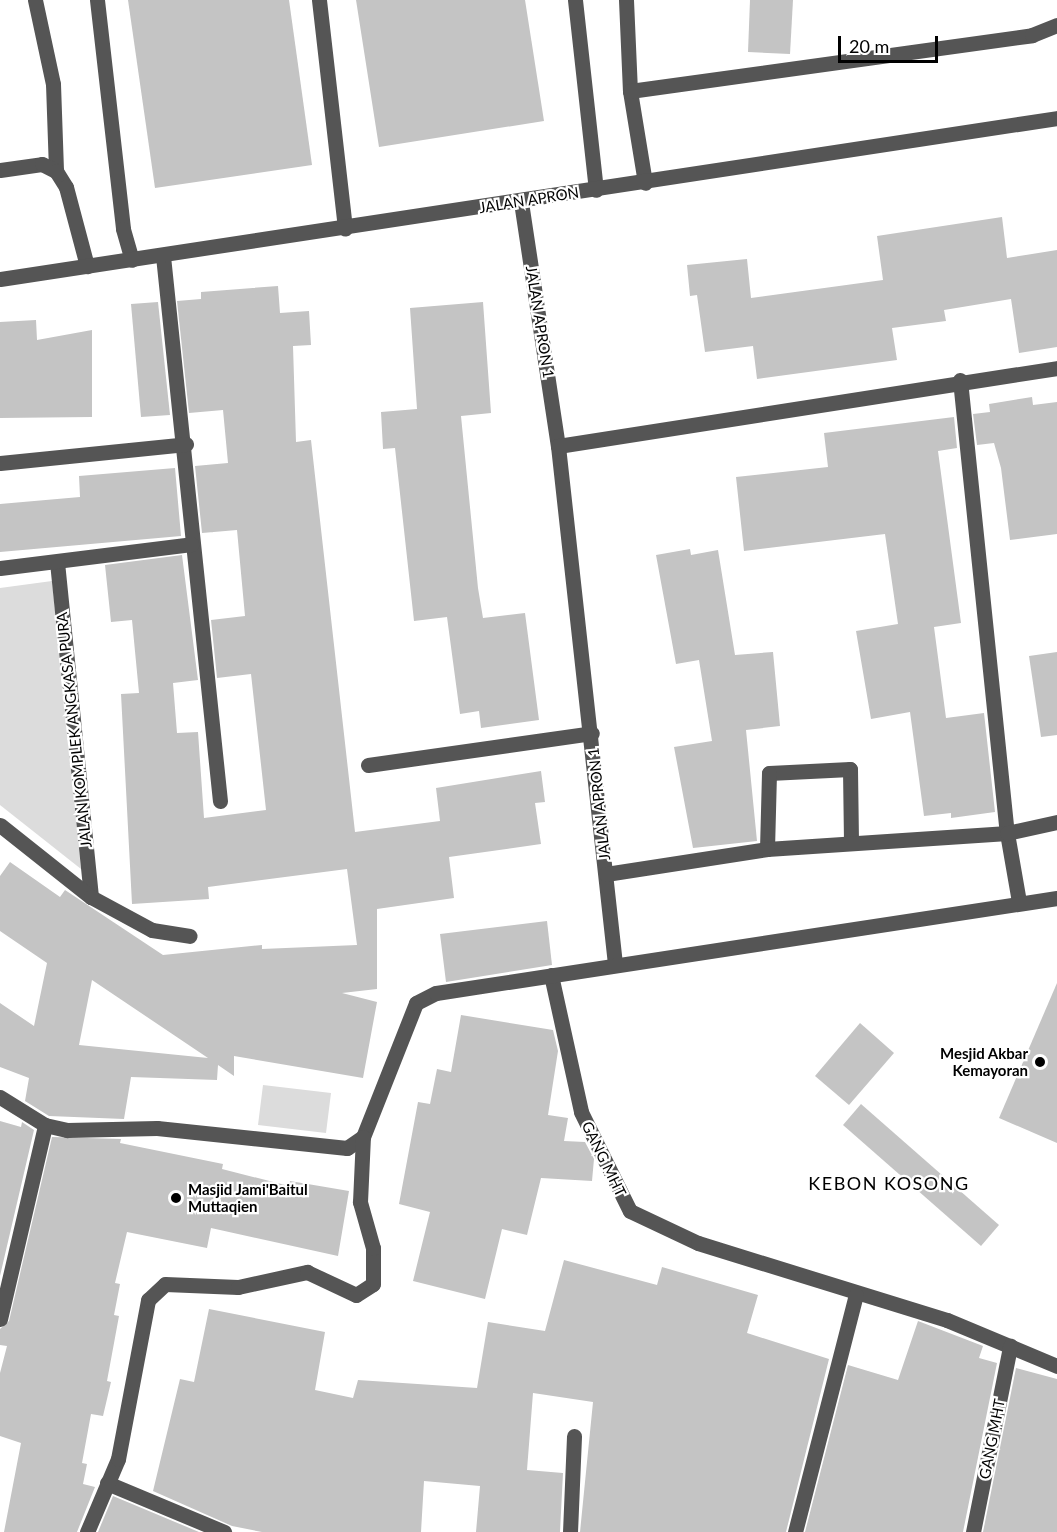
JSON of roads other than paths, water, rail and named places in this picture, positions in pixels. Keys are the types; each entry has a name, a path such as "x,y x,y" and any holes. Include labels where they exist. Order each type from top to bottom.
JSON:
{"street":[{"path":"35,0 53,84 56,171 66,187 87,266"},
{"path":"97,0 123,229 132,260"},
{"path":"319,0 345,229"},
{"path":"575,0 596,190"},
{"path":"626,0 630,91 645,183"},
{"path":"630,91 1032,35 1057,25"},
{"name":"JALAN APRON","path":"0,279 345,229 1057,118"},
{"path":"0,170 42,164 56,171"},
{"name":"JALAN APRON 1","path":"521,202 558,446 592,733 615,964"},
{"path":"163,256 186,444 192,544 220,801"},
{"path":"558,446 960,380 1057,368"},
{"path":"960,380 1007,833 1019,902"},
{"path":"0,463 186,444"},
{"path":"0,568 192,544"},
{"name":"JALAN KOMPLEK ANGKASA PURA","path":"57,562 90,897"},
{"path":"368,765 592,733"},
{"path":"768,849 769,773 776,769 850,770 851,841"},
{"path":"606,874 768,849 851,841 1007,833 1057,822"},
{"path":"0,825 90,897 152,930 190,936"},
{"path":"87,1532 120,1448 148,1300 165,1284 238,1287 307,1272 356,1295 373,1284 373,1248 360,1202 363,1137 406,1020 416,1003 436,993 1057,898"},
{"name":"GANG MHT","path":"551,975 581,1112 630,1211 677,1236 856,1295 947,1320 1057,1366"},
{"path":"0,1096 45,1125 157,1128 321,1148 347,1148 363,1137"},
{"path":"0,1319 45,1125"},
{"path":"795,1532 856,1295"},
{"name":"GANG MHT","path":"973,1532 1010,1346"},
{"path":"570,1532 574,1436"},
{"path":"107,1483 224,1532"}],"place":[{"name":"Mesjid Akbar Kemayoran","path":"1040,1062"},
{"name":"Masjid Jami'Baitul Muttaqien","path":"176,1198"}],"district":[{"name":"KEBON KOSONG","path":"889,1183"}]}
